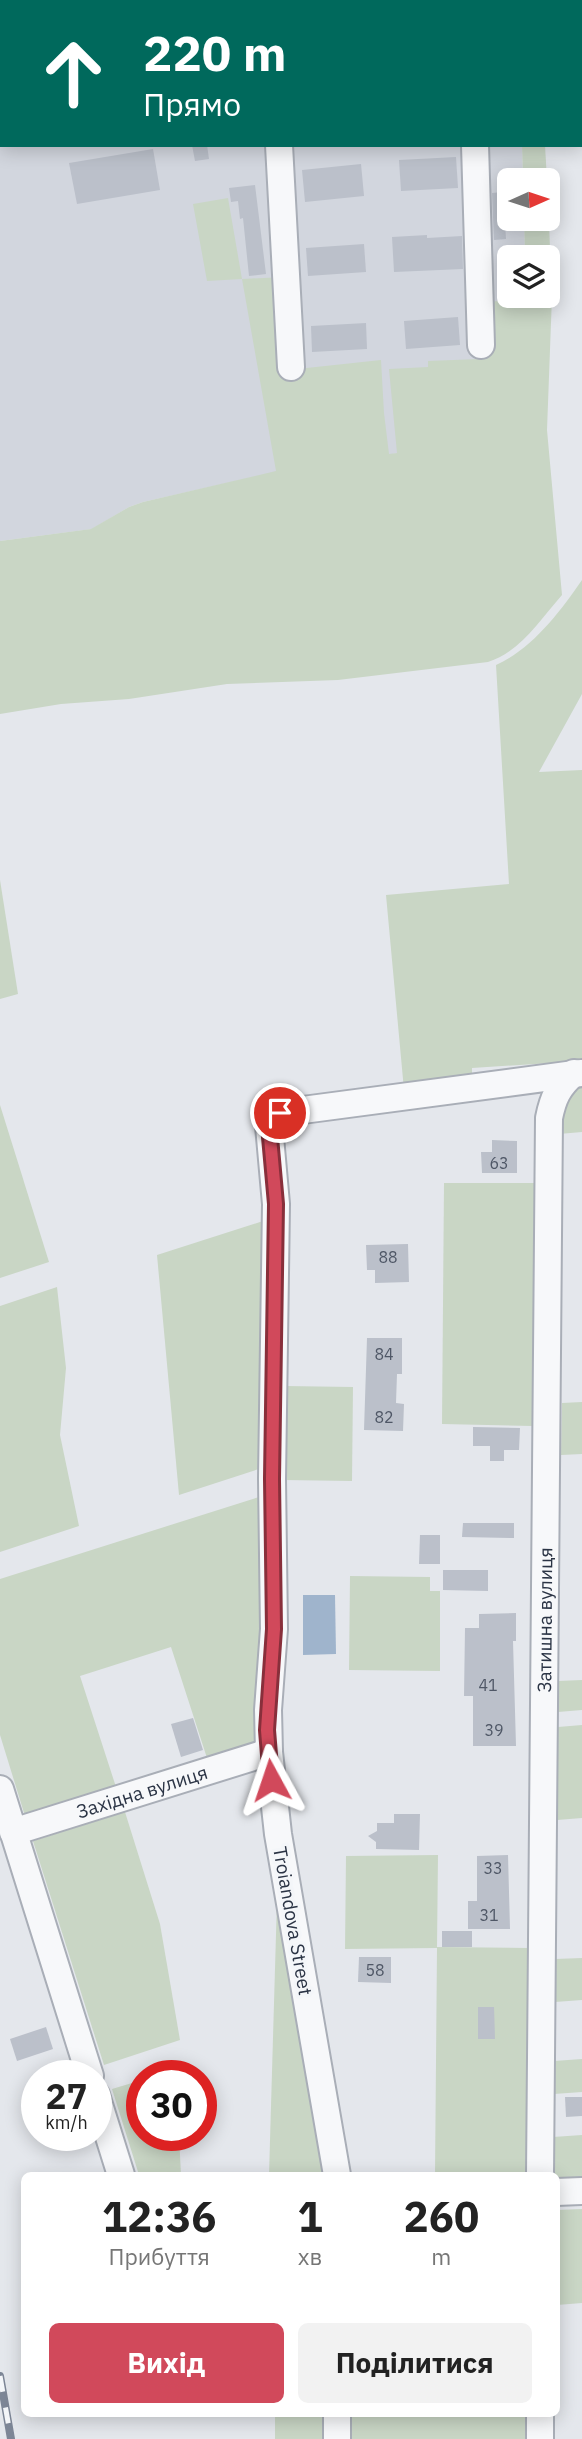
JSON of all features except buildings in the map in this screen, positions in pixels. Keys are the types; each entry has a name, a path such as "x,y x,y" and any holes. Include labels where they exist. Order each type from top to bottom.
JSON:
{"street":[{"path":"279,147 291,367"},
{"path":"475,147 481,345"},
{"name":"Troiandova Street","path":"336,2172 278,1834 269,1752 268,1710 274,1629 272,1479 276,1204 269,1126 273,1116 280,1113 578,1073"},
{"name":"Затишна вулиця","path":"540,2172 549,1118 557,1090 578,1073"},
{"name":"Західна вулиця","path":"13,1832 269,1752"},
{"path":"0,1790 85,2060"},
{"path":"112,2146 120,2172"},
{"path":"560,2192 582,2191"},
{"path":"337,2417 337,2439"},
{"path":"540,2417 540,2439"}],"shaded area":[{"path":"0,147 522,147 523,168 497,168 497,231 524,231 525,245 497,245 497,308 526,308 530,433 276,472 143,502 129,507 92,529 0,541"}],"green space":[{"path":"522,147 545,147 546,168 523,168"},
{"path":"228,198 242,279 207,281 193,204"},
{"path":"524,231 549,231 550,245 525,245"},
{"path":"283,277 288,370 381,360 389,454 397,453 389,369 428,367 428,361 479,359 485,302 497,301 497,308 552,308 547,430 562,595 510,651 488,662 338,680 227,684 0,714 0,541 91,529 143,502 276,471 242,279"},
{"path":"582,580 582,694 539,772 582,770 582,1061 472,1068 472,1082 404,1090 386,895 509,884 496,665 533,640 555,617"},
{"path":"0,880 18,994 0,999"},
{"path":"582,1079 582,1132 559,1134 561,1102"},
{"path":"0,1105 49,1262 0,1278"},
{"path":"444,1183 535,1183 533,1426 442,1424"},
{"path":"263,1221 262,1468 179,1495 157,1255"},
{"path":"57,1287 66,1368 60,1435 79,1526 0,1552 0,1306"},
{"path":"285,1386 353,1387 352,1481 283,1480"},
{"path":"582,1402 582,1454 561,1455 562,1403"},
{"path":"259,1497 261,1742 207,1758 171,1647 80,1676 116,1787 25,1816 0,1735 0,1579"},
{"path":"350,1576 430,1577 430,1591 440,1591 440,1671 349,1670"},
{"path":"582,1680 582,1710 558,1712 558,1681"},
{"path":"582,1725 582,1818 557,1820 558,1727"},
{"path":"125,1812 160,1924 180,2040 112,2062 112,2060 102,2060 33,1841"},
{"path":"438,1855 437,1947 529,1948 527,2172 435,2172 437,1948 345,1949 346,1856"},
{"path":"277,1900 328,2172 269,2172"},
{"path":"582,1958 582,2000 555,2002 555,1959"},
{"path":"582,2059 582,2092 554,2094 554,2061"},
{"path":"126,2085 126,2134 112,2089"},
{"path":"582,2135 582,2182 560,2181 560,2172 553,2172 553,2137"},
{"path":"131,2151 180,2151 181,2172 138,2172"},
{"path":"582,2209 582,2303 560,2305 560,2210"},
{"path":"275,2417 327,2417 326,2439 275,2439"},
{"path":"348,2417 526,2417 526,2439 347,2439"}],"water":[{"path":"303,1595 335,1595 336,1654 303,1655"}],"railway":[{"path":"0,2376 11,2439"}],"route":[{"path":"271,1780 267,1730 274,1629 272,1479 276,1204 269,1126 273,1116 280,1113"}]}
